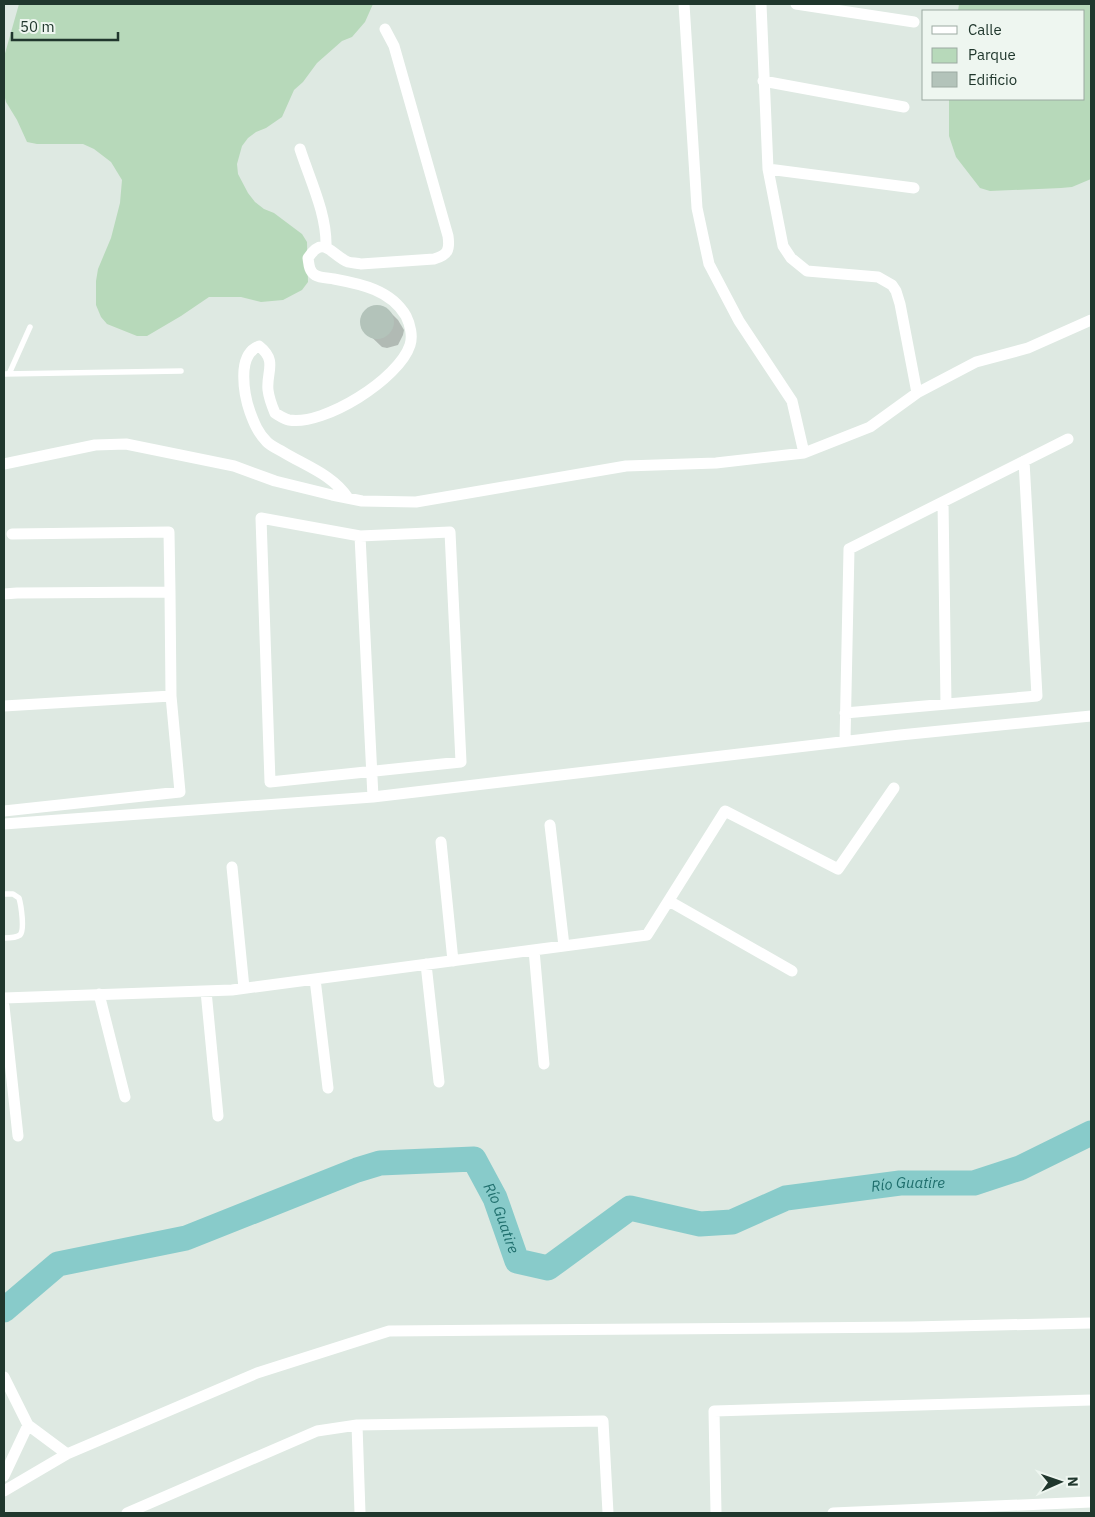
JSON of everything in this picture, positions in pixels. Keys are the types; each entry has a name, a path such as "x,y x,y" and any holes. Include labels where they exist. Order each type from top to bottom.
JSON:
{"street":[{"path":"684,4 697,208 710,264 739,321 792,401 804,453"},
{"path":"760,4 768,170 783,246 791,258 807,271 878,277 892,285 900,304 917,393"},
{"path":"796,4 914,22"},
{"path":"348,498 341,488 315,469 300,463 268,443 256,428 243,383 247,356 254,348 259,346 266,351 269,358 268,390 276,413 288,420 332,413 378,383 392,370 410,345 409,323 400,308 393,301 378,291 365,286 317,276 309,268 308,258 316,248 323,246 333,250 349,262 361,264 434,259 446,253 449,244 394,46 385,29"},
{"path":"763,81 904,107"},
{"path":"300,149 323,220 326,233 326,248"},
{"path":"768,170 914,188"},
{"path":"4,464 95,445 126,444 234,466 275,481 362,501 416,502 626,466 716,463 804,453 870,427 917,393 976,362 1028,348 1091,320"},
{"path":"845,741 849,549 1068,439"},
{"path":"845,712 1037,696 1024,460"},
{"path":"943,502 946,704"},
{"path":"261,518 360,536 450,532 462,762 270,782 261,518"},
{"path":"4,811 180,792 171,696 169,532 12,534"},
{"path":"360,536 373,797"},
{"path":"4,594 170,592"},
{"path":"4,706 171,696"},
{"path":"4,824 373,797 845,741 1091,716"},
{"path":"4,998 206,992 647,936 725,811 838,869 894,788"},
{"path":"550,825 564,946"},
{"path":"441,842 453,961"},
{"path":"232,867 244,988"},
{"path":"669,901 792,971"},
{"path":"534,950 544,1064"},
{"path":"426,964 439,1082"},
{"path":"315,979 328,1088"},
{"path":"206,992 218,1116"},
{"path":"100,994 125,1097"},
{"path":"4,1006 18,1136"},
{"path":"4,1491 67,1454 257,1373 389,1332 1091,1323"},
{"path":"4,1377 28,1425 67,1454"},
{"path":"716,1513 714,1411 1091,1400"},
{"path":"127,1513 317,1431 357,1425 603,1421 608,1513"},
{"path":"4,1476 28,1425"},
{"path":"357,1425 360,1513"},
{"path":"832,1513 1091,1502"}],"lane":[{"path":"30,327 6,374 180,371"},
{"path":"4,894 13,894 19,898 22,930 20,935 16,937 4,938"}],"green space":[{"path":"19,4 373,4 365,22 352,37 342,41 317,63 303,82 294,90 282,117 248,138 242,146 237,164 238,174 255,202 264,209 274,213 302,234 307,242 308,282 302,290 283,300 261,302 241,297 209,297 147,336 137,336 107,324 101,317 96,305 96,281 98,269 111,238 120,203 122,180 111,162 94,149 83,144 37,144 27,142 6,102 4,94 4,57"},
{"path":"959,4 1091,4 1091,179 1072,187 1061,188 990,191 980,188 956,157 949,136 949,100 1085,100 1085,10 958,10"}],"building":[{"path":"377,305 384,306 389,310 393,315 393,329 389,334 384,338 377,339 370,338 365,334 361,329 360,322 361,315 365,310 370,306"}],"waterway":[{"name":"Río Guatire","path":"4,1310 58,1264 186,1238 357,1170 380,1163 474,1159 495,1198 517,1261 548,1268 630,1208 700,1224 732,1222 786,1198 900,1183 974,1183 1020,1168 1091,1133"}]}
